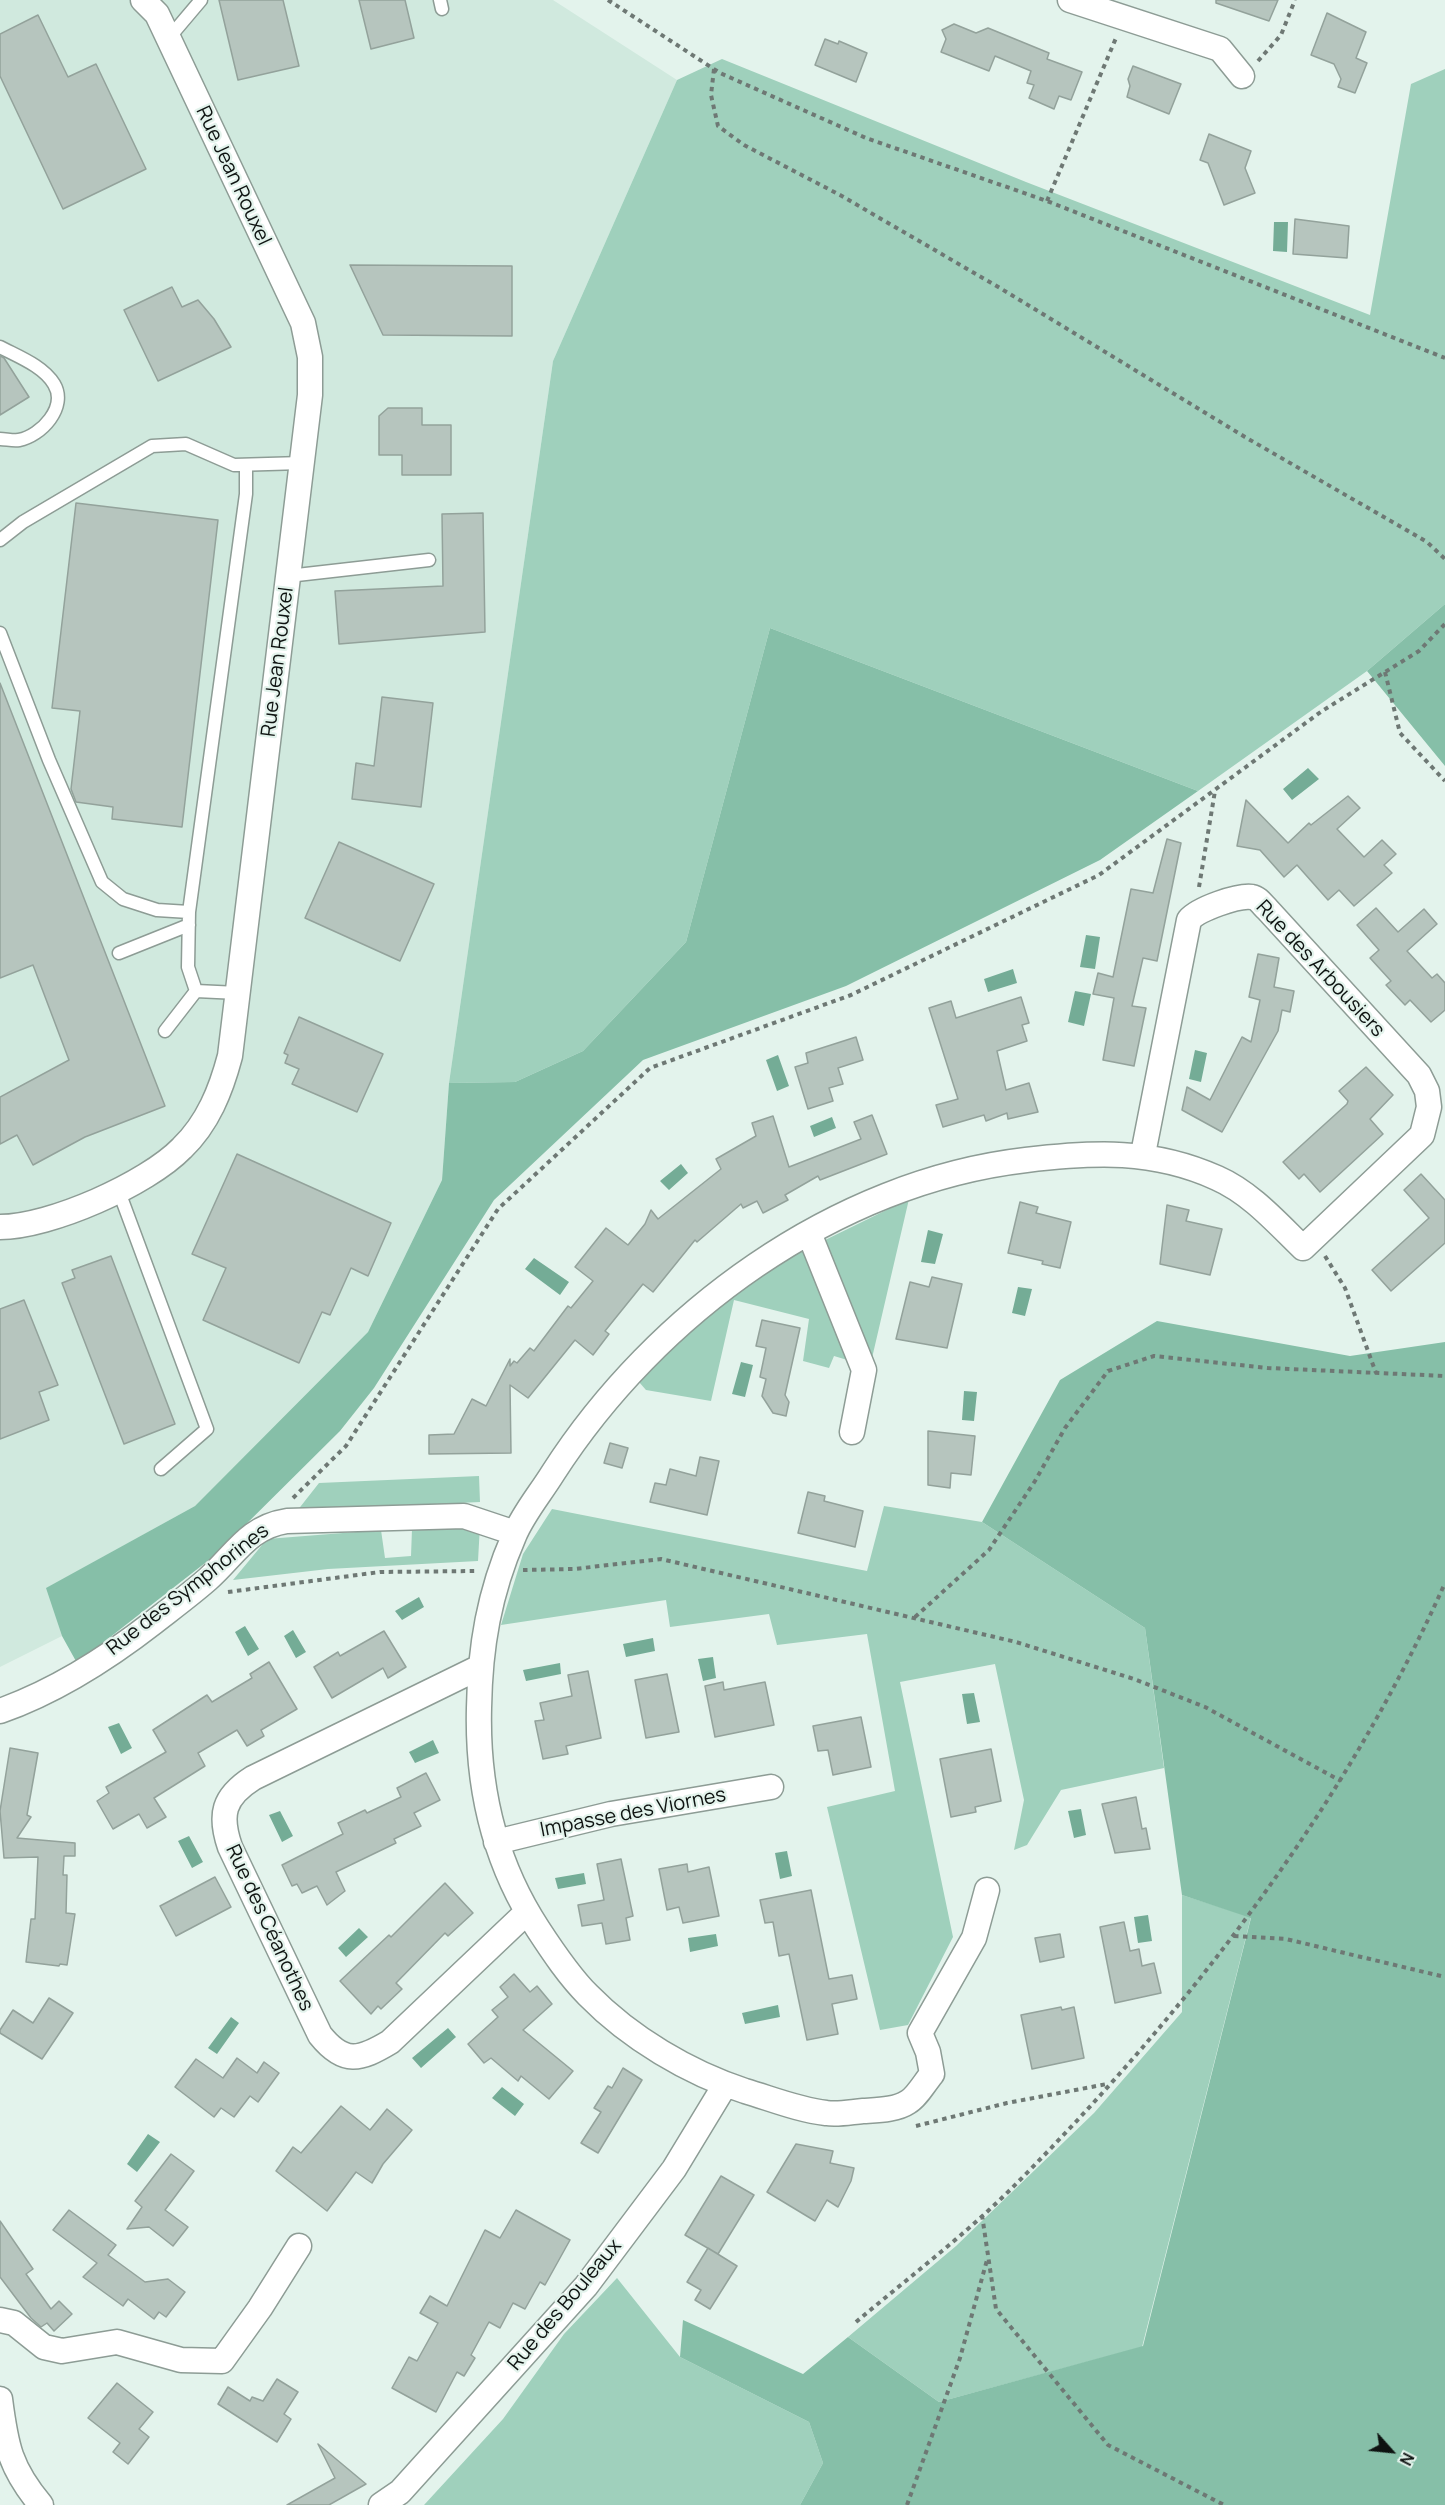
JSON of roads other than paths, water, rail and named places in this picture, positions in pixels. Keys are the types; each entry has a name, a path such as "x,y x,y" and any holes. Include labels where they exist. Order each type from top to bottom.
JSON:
{"street":[{"name":"Rue Jean Rouxel","path":"0,1227 42,1221 86,1205 145,1174 182,1149 206,1117 221,1088 230,1056 310,395 310,357 303,323 157,14 143,0"},
{"path":"1070,0 1220,49 1242,76"},
{"name":"Rue des Arbousiers","path":"1249,896 1256,898 1419,1075 1427,1091 1429,1107 1422,1135 1308,1243 1249,1197 1219,1178 1143,1154 1190,920 1194,914 1249,896"},
{"path":"987,1890 974,1938 920,2033 928,2052 932,2074 910,2102 883,2110 829,2114 725,2085 681,2064 635,2033 589,1996 557,1958 527,1912 496,1842 483,1798 480,1758 480,1666 484,1626 515,1533 573,1443 625,1376 668,1334 716,1293 809,1233 922,1182 988,1164 1081,1153 1143,1154"},
{"path":"809,1233 864,1370 852,1432"},
{"name":"Rue des Symphorines","path":"8,1708 100,1659 151,1624 208,1578 242,1543 267,1524 287,1521 464,1516 515,1533"},
{"name":"Rue des Céanothes","path":"480,1666 238,1787 227,1802 222,1825 230,1847 320,2035 333,2051 349,2057 366,2056 390,2042 527,1912"},
{"name":"Impasse des Viornes","path":"496,1842 611,1814 771,1787"},
{"name":"Rue des Bouleaux","path":"381,2505 400,2492 586,2286 674,2169 725,2085"},
{"path":"0,2320 14,2323 44,2347 62,2351 117,2342 182,2360 222,2361 261,2308 299,2246"},
{"path":"0,2399 6,2443 19,2478 41,2505"}],"lane":[{"path":"168,39 201,0"},
{"path":"0,347 37,366 54,385 59,399 54,414 38,433 18,440 0,439"},
{"path":"0,540 23,522 152,446 186,444 240,465 302,463"},
{"path":"196,991 188,967 189,912 246,494 240,465"},
{"path":"288,576 429,560"},
{"path":"0,633 49,760 102,882 123,899 157,910 189,912"},
{"path":"119,953 189,925"},
{"path":"196,991 238,993"},
{"path":"165,1032 196,991"},
{"path":"118,1189 207,1430 161,1469"}]}
